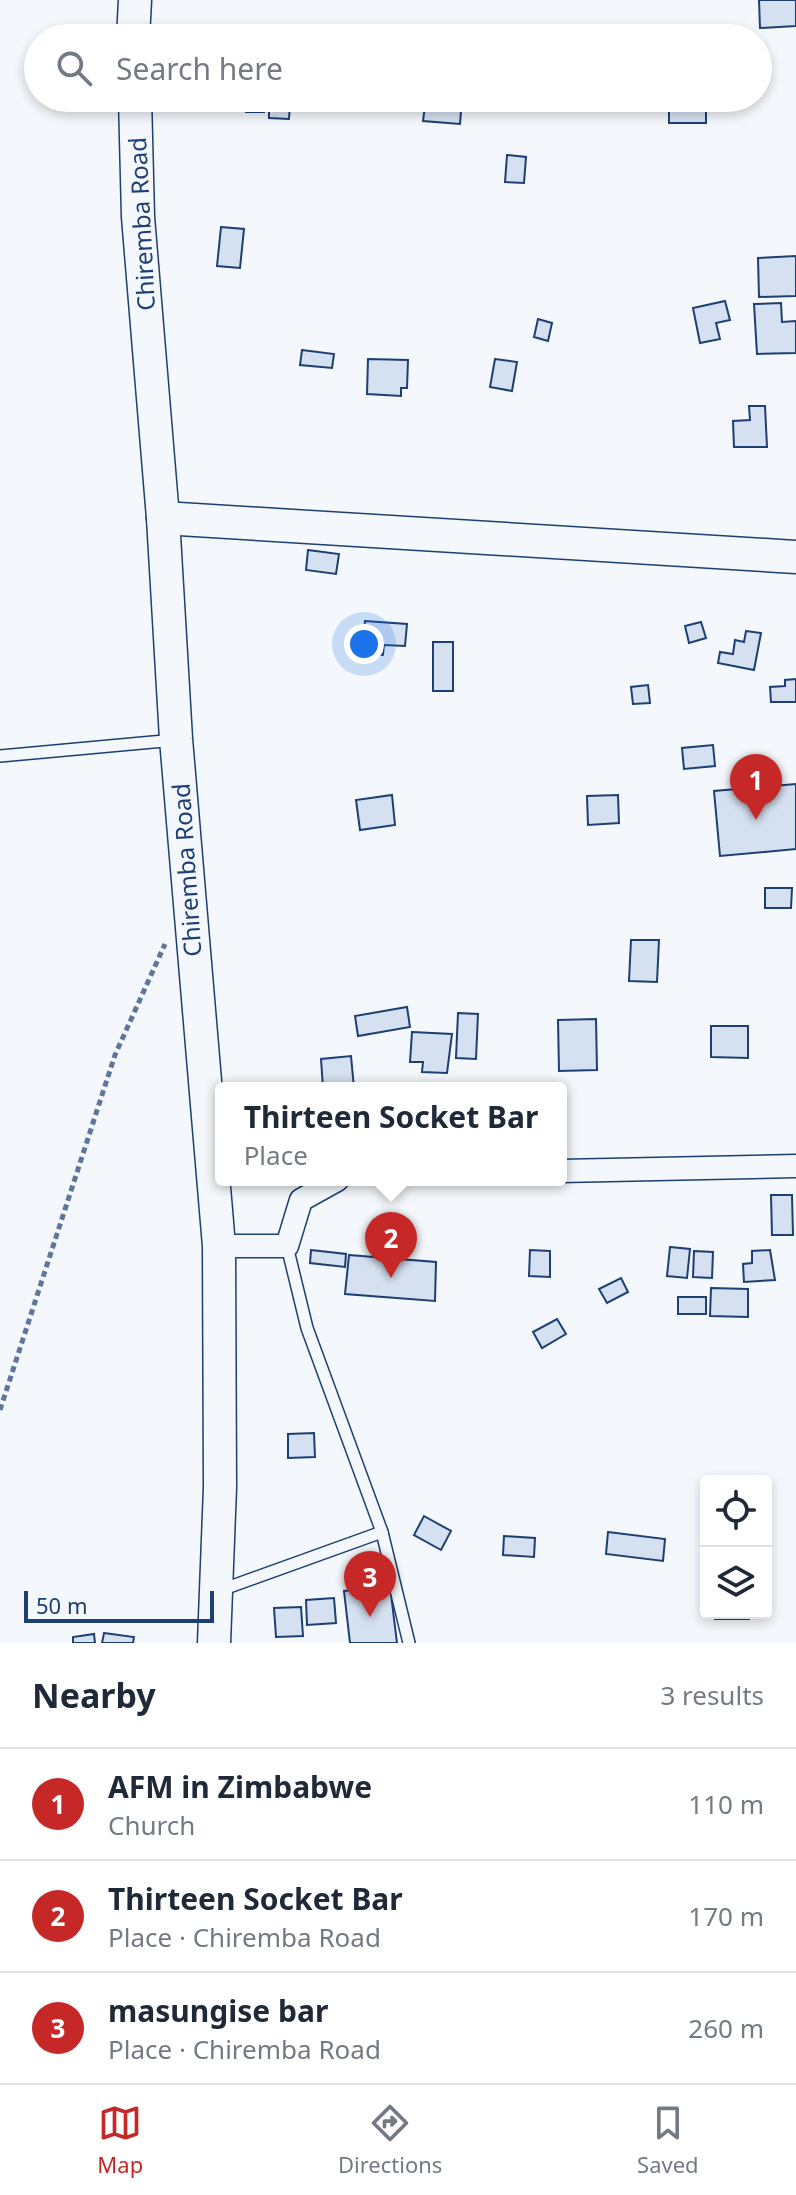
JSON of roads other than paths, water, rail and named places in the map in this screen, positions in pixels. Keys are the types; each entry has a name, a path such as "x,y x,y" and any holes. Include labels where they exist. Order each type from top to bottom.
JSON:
{"main road":[{"path":"134,24 135,0"},
{"name":"Chiremba Road","path":"135,112 138,217 163,518 176,739 219,1246 214,1643"},
{"path":"163,518 796,557"}],"street":[{"path":"567,1171 796,1166"},
{"path":"219,1246 287,1246 301,1200 326,1186"}],"lane":[{"path":"0,756 176,739"},
{"path":"287,1246 307,1328 382,1532 409,1643"},
{"path":"217,1591 382,1532"}],"place":[{"name":"AFM in Zimbabwe","path":"756,820"},
{"name":"Thirteen Socket Bar","path":"391,1278"},
{"name":"masungise bar","path":"370,1617"}]}
